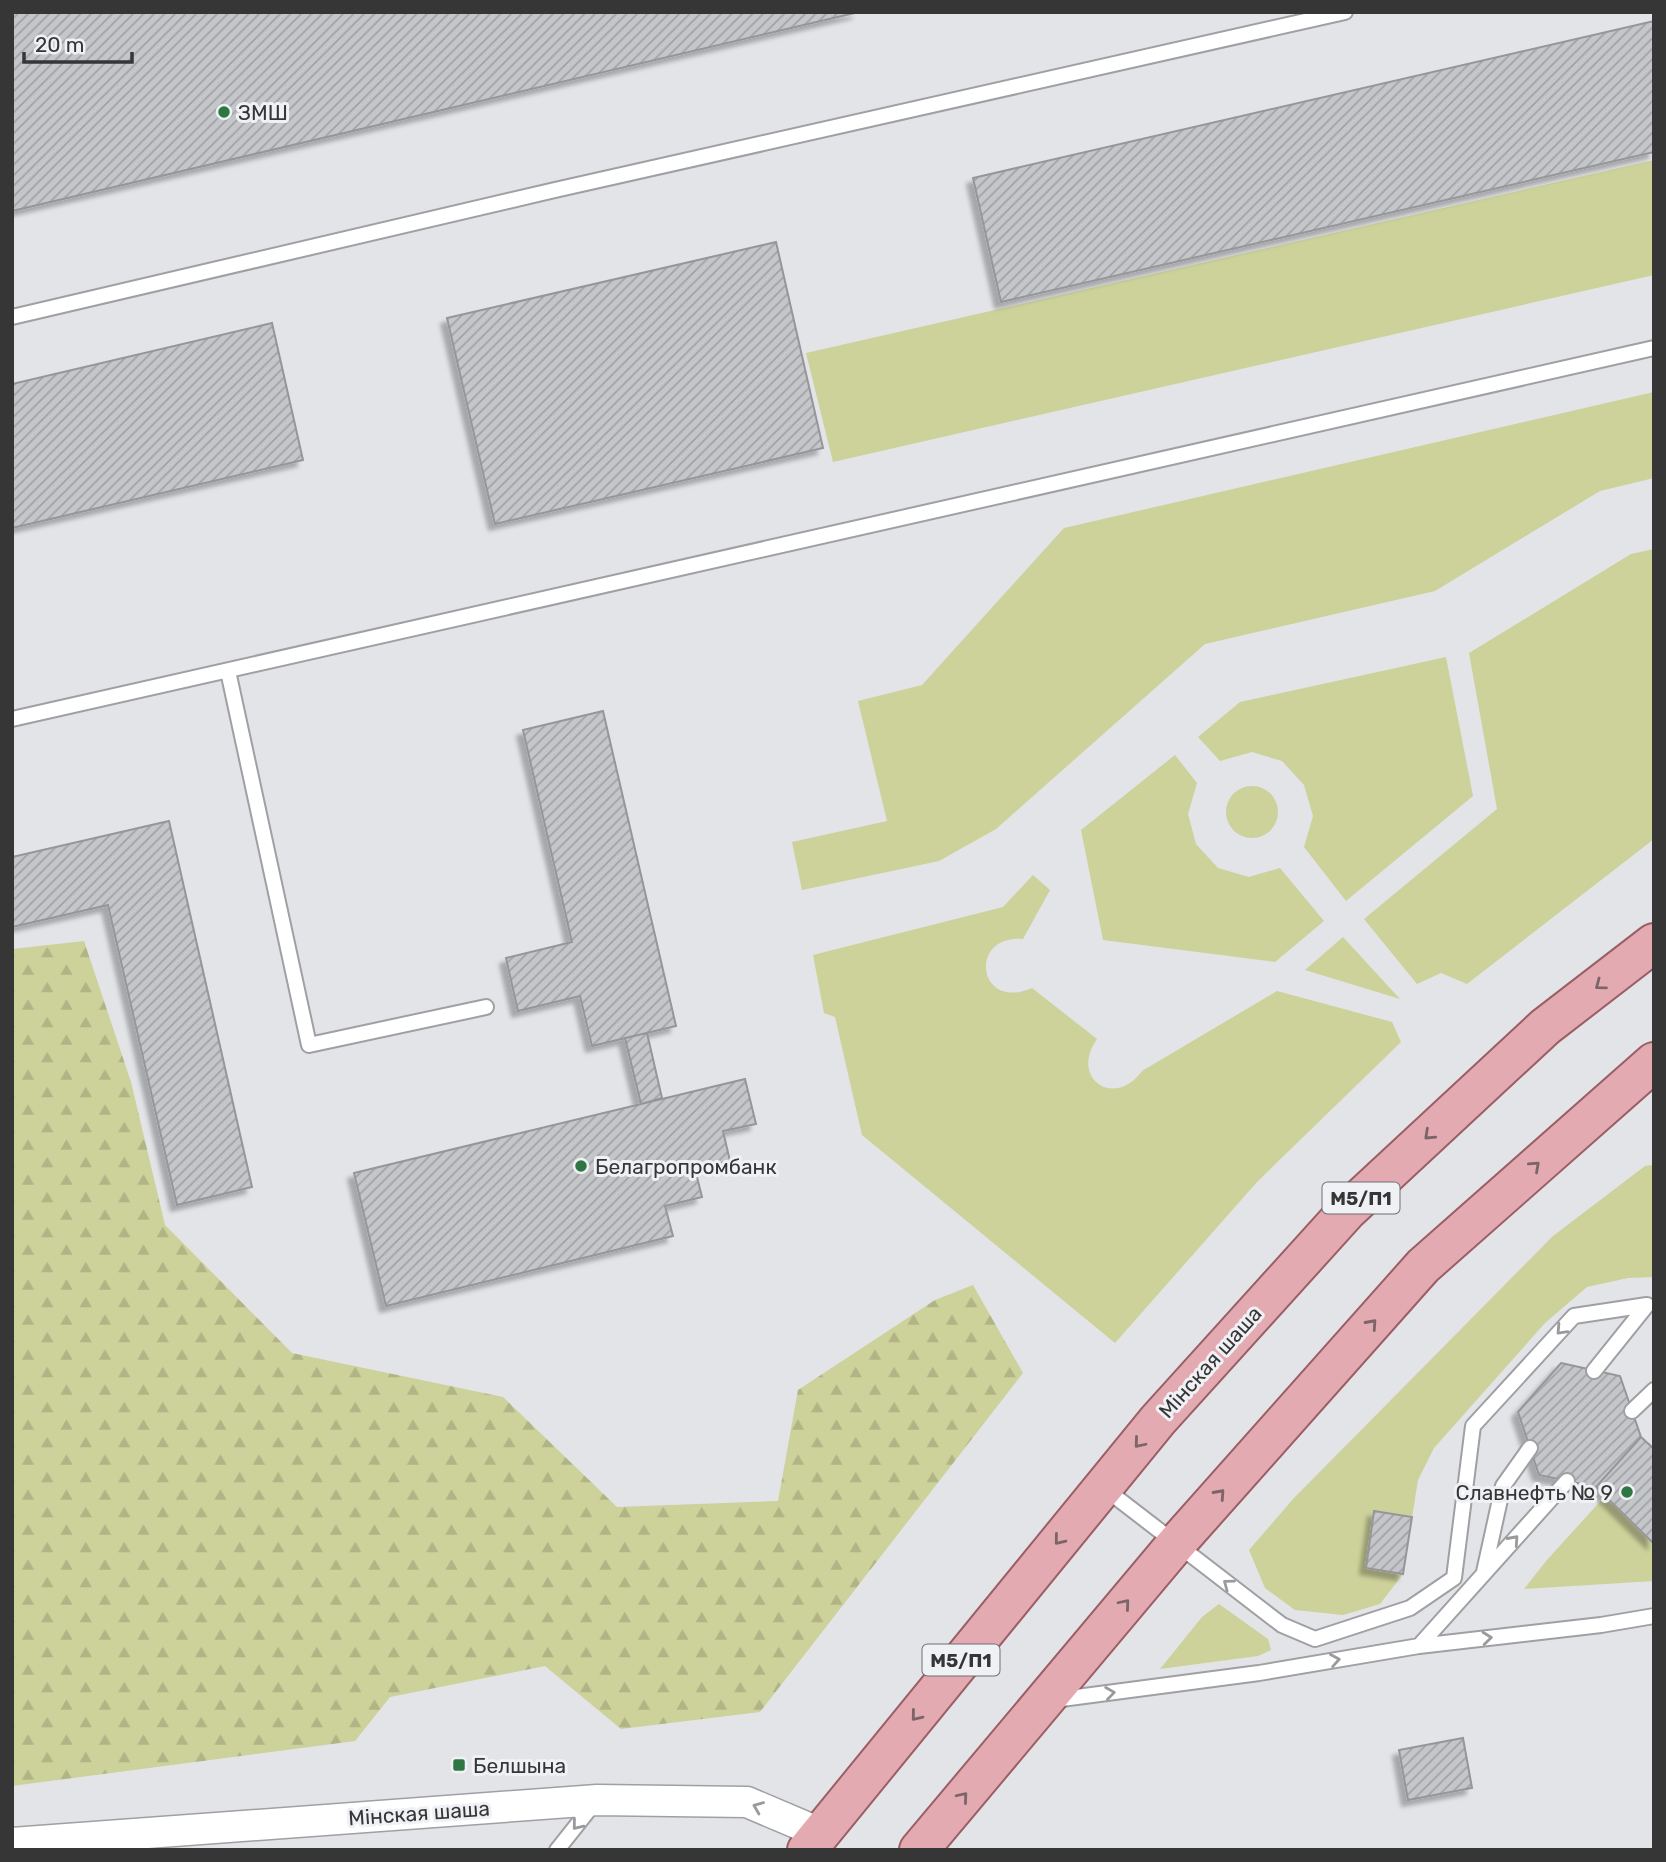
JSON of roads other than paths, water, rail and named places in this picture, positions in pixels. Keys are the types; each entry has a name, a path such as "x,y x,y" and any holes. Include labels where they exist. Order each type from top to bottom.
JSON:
{"main road":[{"name":"Мінская шаша","path":"814,1842 1158,1420 1348,1210 1545,1027 1654,943"},
{"path":"919,1850 1175,1545 1423,1266 1654,1062"}],"street":[{"name":"Мінская шаша","path":"12,1843 597,1800 747,1802 814,1842"}],"lane":[{"path":"12,317 568,187 1345,12"},
{"path":"12,719 1654,348"},
{"path":"228,671 309,1045 486,1007"},
{"path":"1102,1487 1282,1625 1315,1639 1410,1608 1454,1578 1473,1426 1574,1316 1650,1309"},
{"path":"1594,1371 1650,1309"},
{"path":"1632,1411 1654,1390"},
{"path":"1484,1573 1503,1486 1531,1448"},
{"path":"1419,1646 1567,1481"},
{"path":"1043,1702 1259,1673 1419,1646 1601,1625 1654,1616"},
{"path":"557,1850 597,1800"}],"place":[{"name":"ЗМШ","path":"224,112"},
{"name":"Белагропромбанк","path":"581,1166"},
{"name":"Славнефть № 9","path":"1627,1492"},
{"name":"Белшына","path":"459,1765"}]}
